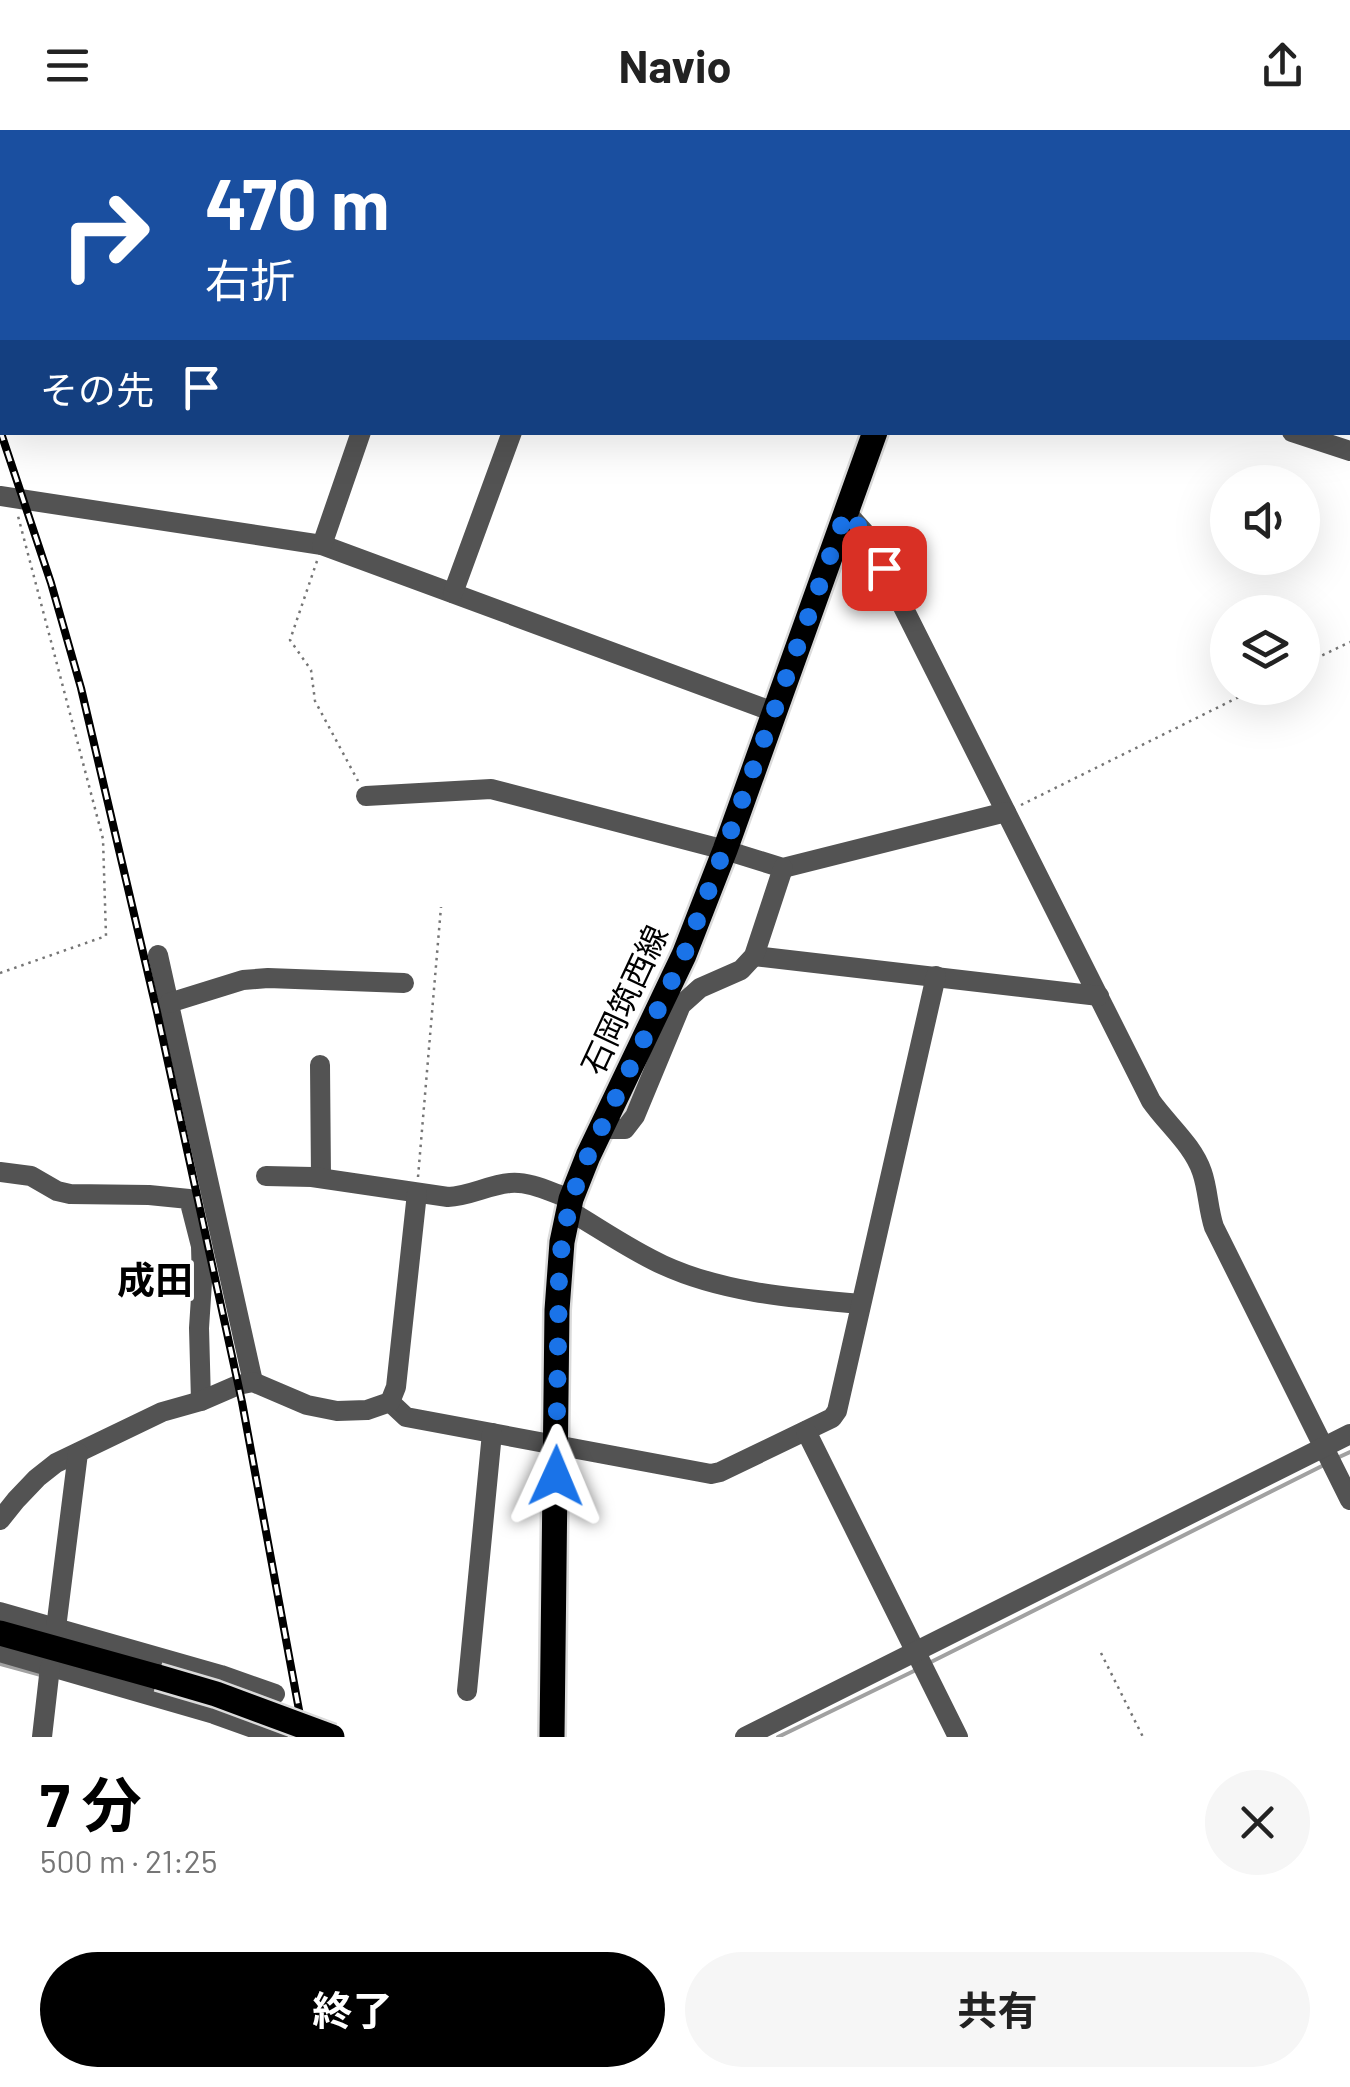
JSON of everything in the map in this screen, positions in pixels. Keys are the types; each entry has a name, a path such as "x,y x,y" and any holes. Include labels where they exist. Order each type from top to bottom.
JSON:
{"main road":[{"name":"石岡筑西線","path":"552,1737 557,1310 562,1242 570,1205 600,1130 684,955 874,435"},
{"path":"0,1633 233,1700 332,1737"}],"street":[{"path":"322,546 360,435"},
{"path":"452,593 511,435"},
{"path":"1301,435 1350,451"},
{"path":"6,497 322,546 774,712"},
{"path":"846,512 864,532 884,568 1151,1101 1195,1158 1203,1174 1214,1227 1350,1500"},
{"path":"366,796 491,789 783,868 1006,812"},
{"path":"600,1130 625,1129 635,1116 681,1004 700,988 741,970 754,956 783,868"},
{"path":"158,956 253,1382"},
{"path":"754,956 1099,996"},
{"path":"390,1402 406,1417 711,1474 832,1418 936,976"},
{"path":"168,1003 243,980 404,982"},
{"path":"320,1065 320,1178"},
{"path":"0,1172 31,1176 70,1194 189,1199 201,1246 201,1401"},
{"path":"266,1176 320,1178 417,1194 462,1196 498,1185 524,1183 570,1205 662,1265 695,1277 774,1296 860,1304"},
{"path":"0,1520 37,1478 56,1463 162,1412 238,1385 253,1382 307,1405 337,1411 367,1410 390,1402 396,1387 417,1194"},
{"path":"806,1430 958,1737"},
{"path":"467,1691 492,1433"},
{"path":"745,1737 921,1661 1327,1457 1350,1434"},
{"path":"56,1628 78,1453"},
{"path":"0,1612 275,1694"},
{"path":"0,1652 214,1714 278,1737"},
{"path":"42,1737 50,1667"}],"path":[{"path":"0,973 106,936 103,839 6,497"},
{"path":"322,546 290,640 312,670 315,701 366,796"},
{"path":"1320,656 1350,642"},
{"path":"1006,812 1223,705"},
{"path":"417,1194 441,908"},
{"path":"1101,1653 1143,1737"}],"waterway":[{"path":"1337,1458 1350,1452"},
{"path":"931,1662 1324,1465"},
{"path":"0,1664 41,1678"},
{"path":"778,1737 918,1669"}],"railway":[{"path":"2,435 81,688 157,1012 242,1402 304,1737"}],"district":[{"name":"成田","path":"155,1281"}],"route":[{"path":"556,1476 557,1310 562,1242 571,1199 684,955 846,512 864,532 884,568"}]}
